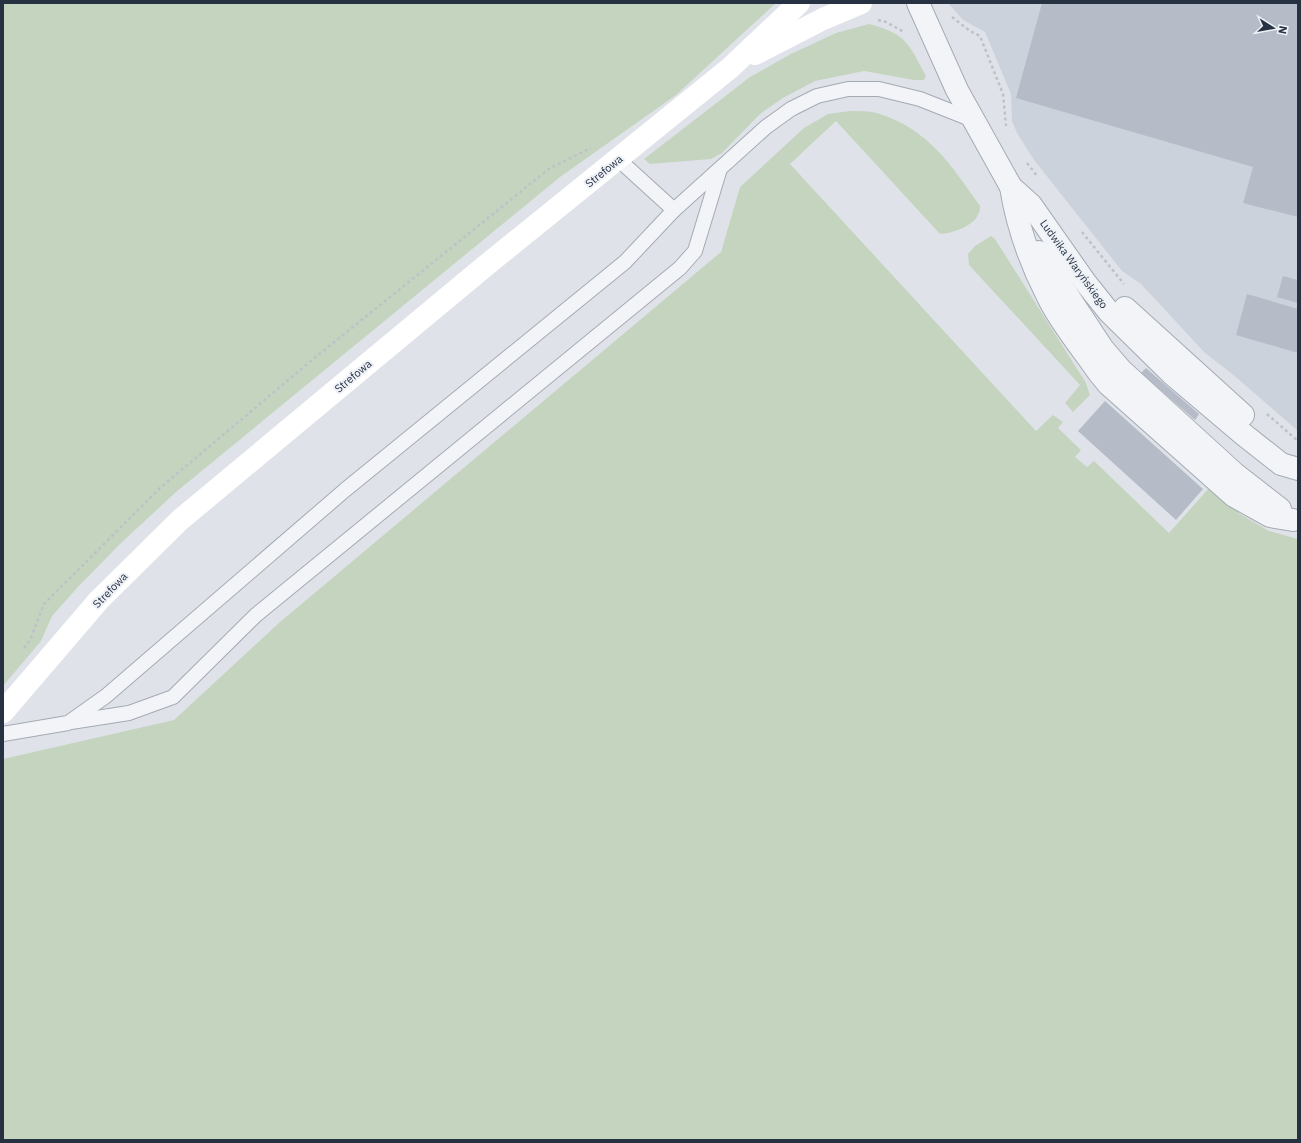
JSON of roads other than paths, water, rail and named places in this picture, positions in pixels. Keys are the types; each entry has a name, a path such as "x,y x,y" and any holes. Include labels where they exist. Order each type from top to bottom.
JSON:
{"street":[{"name":"Strefowa","path":"3,712 99,600 180,520 471,277 730,68 799,3"},
{"name":"Strefowa","path":"730,68 806,27 861,3"},
{"name":"Ludwika Waryńskiego","path":"918,3 957,90 1023,211 1109,312 1171,373 1281,464 1298,470"},
{"path":"1023,211 1103,285 1133,316 1298,463"},
{"path":"1023,211 1103,349 1121,370 1235,474 1296,520"}],"lane":[{"path":"68,723 106,696 345,490 625,262 674,210 719,172 766,127 791,109 816,96 824,94 848,89 879,89 920,99 973,120"},
{"path":"618,159 674,210"},
{"path":"3,734 129,713 173,697 256,615 680,268 696,251 719,172"}]}
